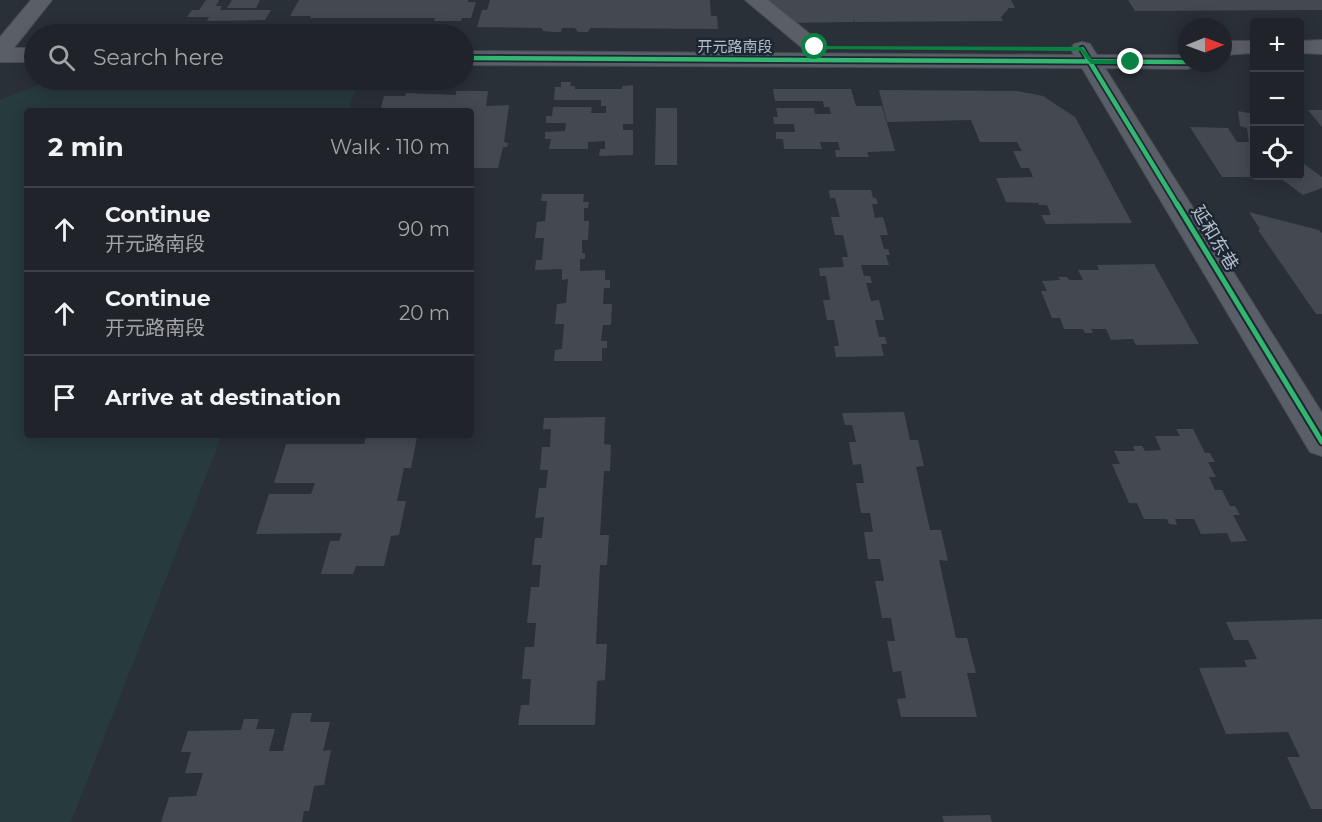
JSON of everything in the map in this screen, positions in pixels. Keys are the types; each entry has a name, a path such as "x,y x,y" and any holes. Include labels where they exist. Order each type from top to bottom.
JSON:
{"street":[{"path":"2,44 22,0"},
{"path":"2,44 42,0"},
{"path":"755,0 815,47"},
{"path":"2,44 24,43"},
{"path":"2,44 24,52"},
{"name":"开元路南段","path":"474,45 815,47 1178,61"},
{"path":"1232,48 1250,47"},
{"path":"1304,47 1322,47"},
{"name":"开元路南段","path":"474,58 1086,56 1178,49"},
{"name":"延和东巷","path":"1086,56 1322,442"},
{"path":"1232,62 1250,62"},
{"path":"1304,62 1322,62"}],"green space":[{"path":"25,90 355,90 349,108 24,108 24,438 221,438 71,822 0,822 0,100"}],"building":[{"path":"206,0 219,0 216,6 222,6 220,10 271,10 265,20 207,21 209,17 187,17 192,10 199,10"},
{"path":"232,0 260,0 256,8 227,8"},
{"path":"299,0 468,0 468,2 476,2 471,18 462,18 461,21 434,21 435,18 290,16"},
{"path":"490,0 710,0 711,16 717,16 718,29 590,28 588,32 578,32 575,28 562,28 561,32 554,32 543,31 542,28 477,27 482,10 487,10"},
{"path":"760,0 1011,0 1015,8 1009,8 1001,17 1003,21 855,22 853,18 854,22 784,23"},
{"path":"1128,0 1322,0 1322,10 1135,11"},
{"path":"561,82 571,82 570,86 575,86 575,89 622,89 622,86 633,85 633,124 623,124 623,130 633,130 633,155 599,156 600,149 605,149 605,141 588,142 588,149 549,149 551,139 545,139 545,132 565,131 566,123 546,123 546,116 552,116 553,107 592,107 591,113 606,113 606,106 601,106 601,100 554,100 555,87 561,87"},
{"path":"773,89 851,89 856,106 882,106 895,151 867,152 869,157 836,157 835,150 840,150 838,142 820,142 822,149 784,149 783,139 776,139 776,132 795,132 794,124 774,124 773,117 778,117 776,108 814,108 815,114 831,114 829,107 824,107 823,101 775,101"},
{"path":"879,90 1017,91 1043,96 1075,117 1132,223 1046,224 1041,215 1051,215 1047,205 1006,202 996,178 1033,177 1029,168 1021,168 1013,151 1022,151 1017,142 980,142 971,120 887,122"},
{"path":"456,91 488,91 486,106 509,105 504,142 508,143 507,147 503,147 498,168 474,168 474,108 381,108 384,96 405,96 406,93 456,95"},
{"path":"656,108 677,108 677,165 655,165"},
{"path":"1308,110 1322,110 1322,127"},
{"path":"1238,111 1250,113 1250,177 1222,177 1190,127 1228,128 1237,142 1249,142 1247,128 1240,126"},
{"path":"1304,164 1322,177 1322,188 1303,195 1283,180 1304,180"},
{"path":"829,190 871,190 878,204 872,204 875,218 883,217 888,235 880,235 884,249 888,249 890,255 886,255 889,265 861,265 864,276 870,276 872,283 866,283 871,301 879,300 884,320 875,320 879,337 885,337 887,344 881,344 884,356 836,357 834,346 839,346 834,320 827,320 823,300 830,300 826,276 820,276 819,268 844,267 842,257 848,257 843,235 835,235 831,217 840,217 835,198 830,198"},
{"path":"542,194 584,194 583,202 589,202 588,208 584,208 584,221 589,221 588,240 582,240 582,253 585,253 585,259 580,259 580,271 605,270 605,280 610,280 610,288 604,288 603,304 612,304 611,325 603,325 601,341 607,341 607,348 602,348 602,361 554,361 555,350 562,349 564,324 555,324 557,304 566,303 568,279 562,280 562,269 535,270 536,260 542,260 544,238 535,238 537,222 545,221 547,201 541,201"},
{"path":"1249,212 1319,230 1322,233 1322,314 1316,314 1258,230 1260,229"},
{"path":"1154,264 1199,344 1136,345 1133,339 1111,340 1106,329 1091,329 1093,333 1085,333 1083,329 1064,329 1060,318 1052,318 1041,291 1047,291 1042,281 1060,280 1058,277 1083,280 1078,270 1099,270 1097,265"},
{"path":"904,412 910,440 918,440 924,466 916,467 930,530 941,530 948,561 939,560 956,638 967,638 976,673 967,673 977,717 901,717 897,699 906,698 901,671 893,672 887,641 895,641 891,618 882,618 875,581 884,581 880,559 868,559 864,532 873,532 870,513 861,513 856,483 864,483 861,464 853,465 849,442 856,442 852,425 845,425 842,413"},
{"path":"605,417 604,444 611,445 610,471 604,471 600,535 609,535 607,565 600,565 596,644 607,644 605,680 597,681 595,725 518,725 521,705 529,705 531,679 522,679 525,647 534,647 536,623 527,623 531,587 539,587 541,565 532,565 535,538 542,538 544,517 535,518 539,488 546,488 548,470 540,470 542,447 550,447 551,429 543,429 544,418"},
{"path":"1176,429 1193,429 1205,453 1210,453 1215,462 1208,462 1216,477 1209,477 1215,490 1222,490 1230,506 1235,506 1240,515 1233,515 1247,541 1231,542 1227,533 1201,534 1194,519 1175,519 1177,525 1169,524 1167,519 1144,519 1137,503 1129,503 1112,464 1120,464 1114,451 1135,451 1133,446 1142,446 1145,451 1161,450 1155,436 1180,436"},
{"path":"366,438 417,438 411,468 404,468 397,501 406,501 399,535 391,536 384,566 356,566 353,574 321,574 330,541 339,541 342,533 256,534 269,494 311,494 315,483 274,483 286,444 364,444"},
{"path":"1322,619 1322,809 1311,809 1287,757 1300,757 1288,732 1226,734 1199,668 1247,667 1244,660 1257,659 1248,640 1234,640 1226,622"},
{"path":"292,713 312,713 310,722 330,722 323,751 331,750 324,785 314,786 309,811 304,811 302,822 161,822 169,797 196,796 203,773 185,773 191,752 181,752 188,731 241,730 244,719 259,719 256,729 275,729 269,751 283,751"},
{"path":"990,815 992,822 944,822 942,816"}],"cycle path":[{"path":"1082,49 1322,442"},
{"path":"474,58 1178,62"}],"route":[{"path":"815,47 1082,49 1091,62 1131,62"}]}
